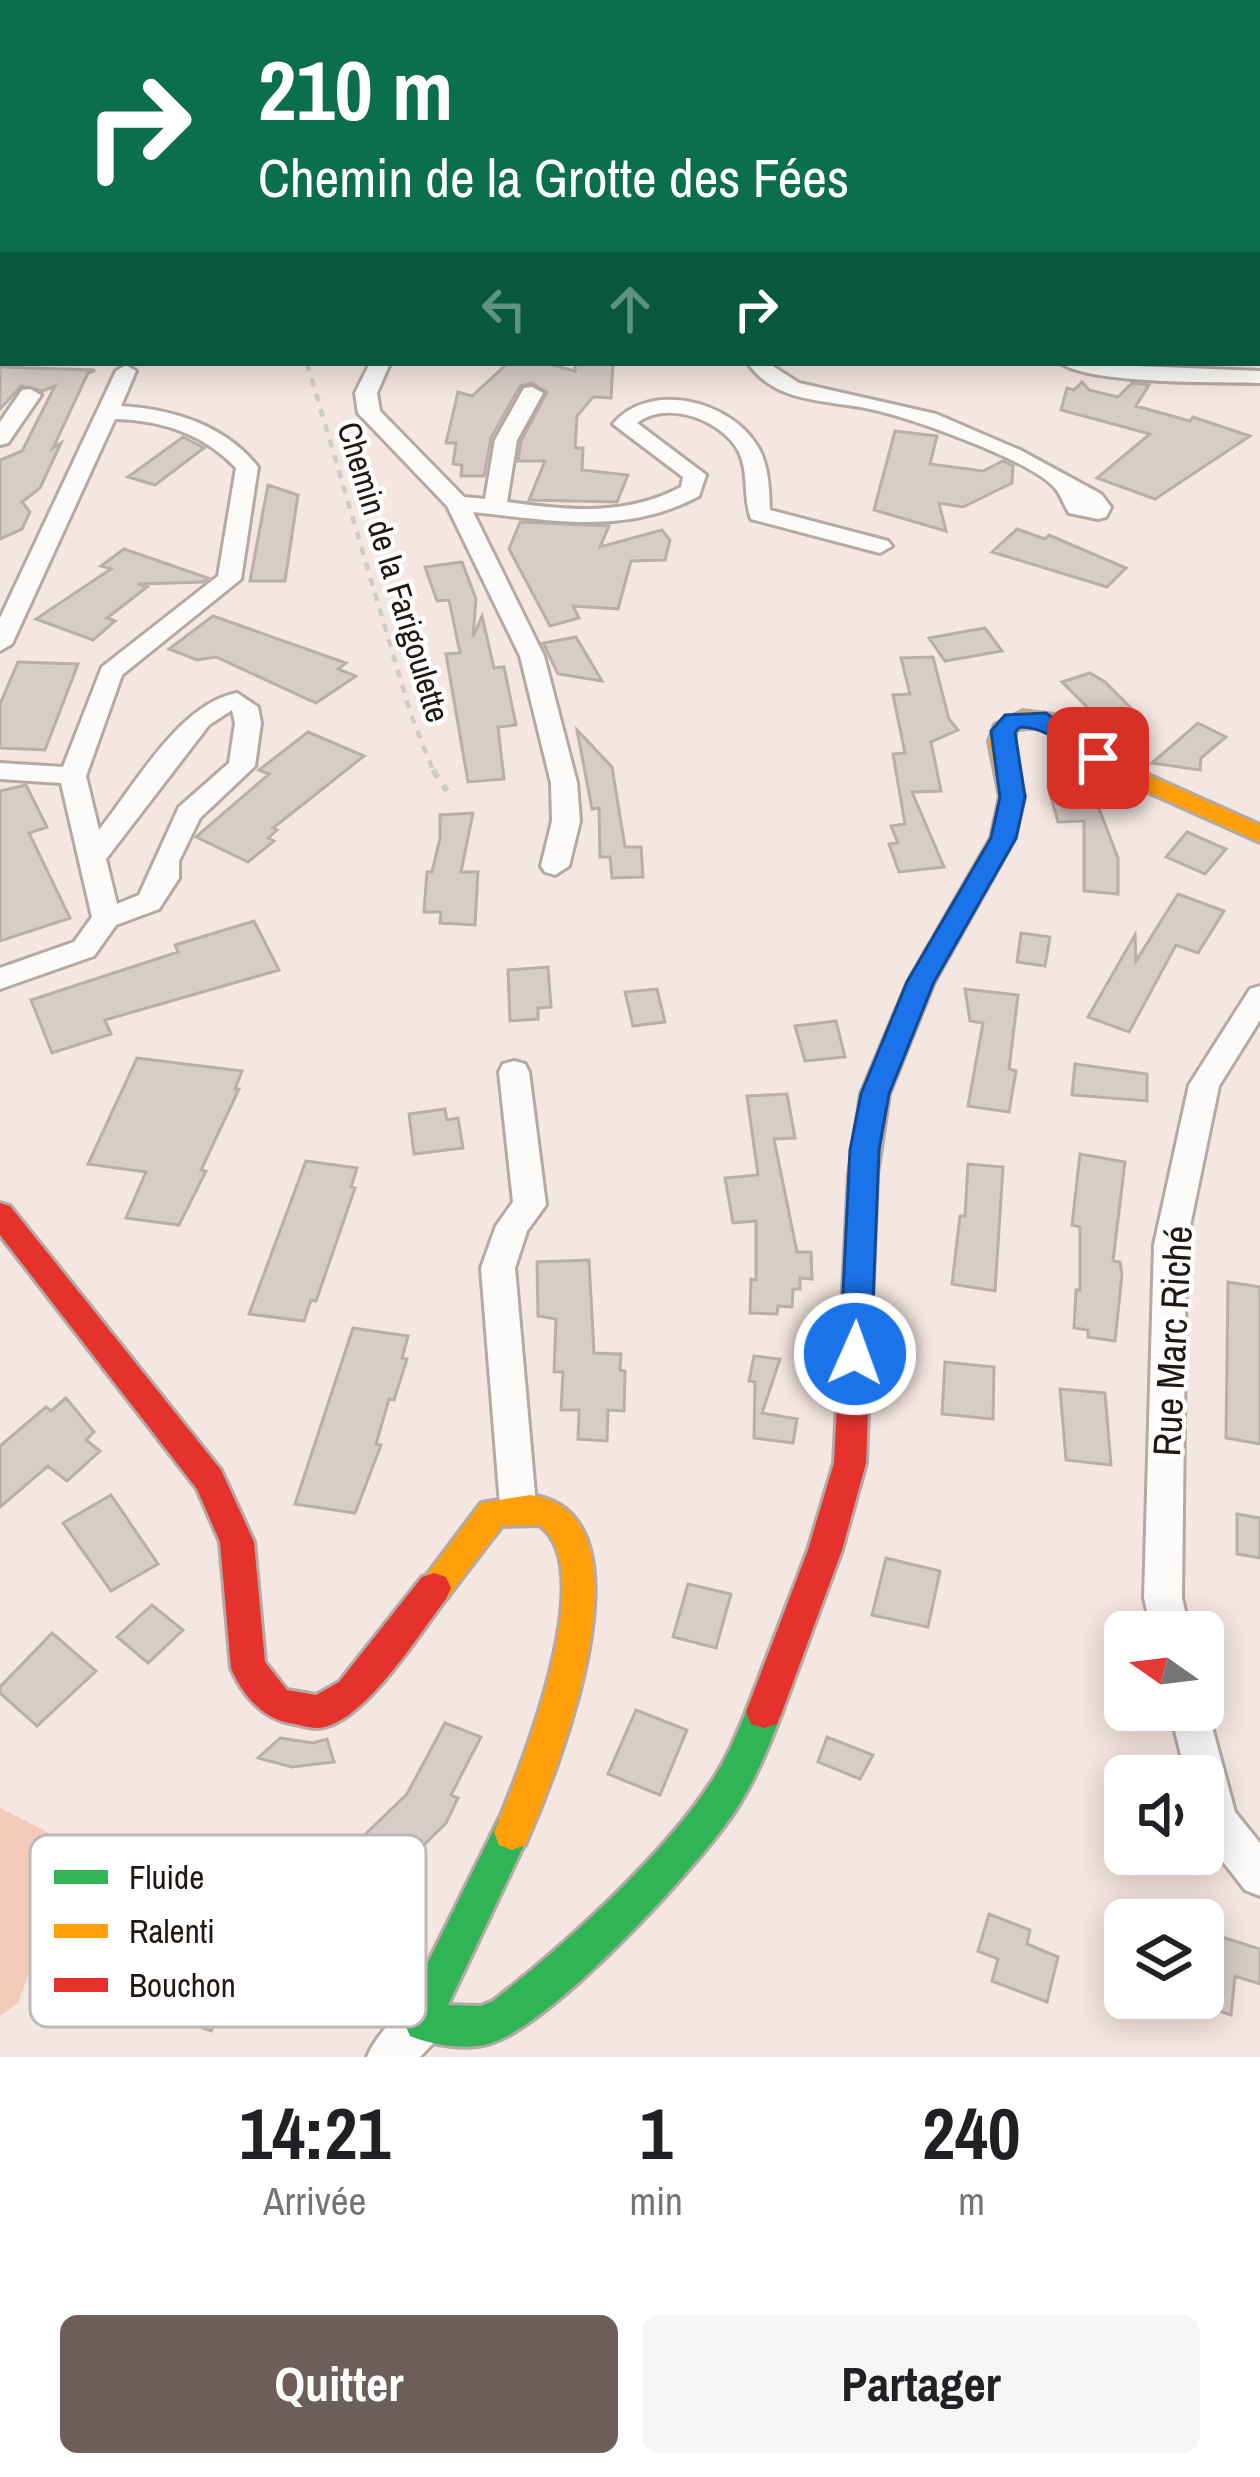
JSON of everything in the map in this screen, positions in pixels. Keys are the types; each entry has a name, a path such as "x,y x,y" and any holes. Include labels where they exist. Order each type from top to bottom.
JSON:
{"street":[{"path":"379,366 366,392 369,413 457,503 532,656 564,783 566,820 555,866"},
{"path":"760,366 765,375 783,384 900,409 949,425 994,444 1065,486"},
{"path":"1093,366 1260,376"},
{"path":"0,644 126,371"},
{"path":"495,506 506,440 532,393"},
{"path":"0,438 30,394"},
{"path":"457,503 619,518 676,501 691,491 694,475 623,424 643,408 669,406 727,425 740,437 753,464 759,514 880,546"},
{"path":"106,918 73,776 111,672 229,579 247,467 230,446 160,416 108,412"},
{"path":"0,979 84,949 106,918 149,902 165,878 165,861 189,814 242,766 248,723 245,707 237,700 221,704 200,719 91,860"},
{"path":"426,2021 491,2025 537,1991 679,1855 716,1808 749,1753 825,1550 850,1463 864,1150 875,1094 921,982 1004,838 1012,797 1001,741 1007,725 1023,718 1046,720 1118,770 1260,834"},
{"path":"0,771 73,776"},
{"name":"Rue Marc Riché","path":"1166,1611 1170,1245 1204,1084 1260,995"},
{"path":"514,1072 530,1205 512,1226 498,1268 518,1504"},
{"path":"0,1214 209,1480 237,1542 248,1668 277,1704 319,1712 351,1694 493,1513 518,1504 554,1512 569,1527 576,1546 574,1635 536,1779 426,2013"},
{"path":"1195,1731 1217,1821 1260,1876"},
{"path":"389,2057 418,2027"}],"path":[{"name":"Chemin de la Farigoulette","path":"308,366 410,712 436,778 447,791"}],"shaded area":[{"path":"0,1808 53,1835 30,1835 30,1970 18,2003 0,2016"}],"building":[{"path":"505,366 556,366 575,371 575,366 613,366 611,398 593,397 577,416 575,448 583,448 582,470 628,475 617,502 529,500 545,461 518,461 521,441 547,392 531,383 520,386 491,438 484,476 461,476 462,465 453,464 456,443 446,443 458,392 472,396"},
{"path":"0,367 95,370 88,373 53,448 61,443 40,488 22,502 30,512 22,529 0,539 0,460 22,451 55,386 43,391 21,386 0,409"},
{"path":"1082,382 1089,390 1118,397 1132,383 1149,385 1136,406 1190,421 1193,417 1250,436 1155,499 1097,478 1150,434 1061,410 1067,388 1074,390"},
{"path":"895,431 937,436 930,464 983,471 1003,461 1013,466 1012,483 963,507 939,503 946,531 874,510"},
{"path":"183,437 204,448 155,485 128,477"},
{"path":"268,485 298,495 285,581 250,581"},
{"path":"520,522 609,526 600,547 662,530 670,540 665,560 631,561 618,609 573,606 579,618 550,626 509,549"},
{"path":"1017,529 1045,539 1049,535 1126,568 1107,587 992,552"},
{"path":"124,549 208,578 138,584 147,587 107,618 115,621 93,640 36,619 111,569 101,566"},
{"path":"462,562 476,599 473,637 482,616 494,668 504,667 516,725 498,727 504,779 468,782 446,654 460,653 449,600 437,601 425,567"},
{"path":"213,616 346,663 338,669 356,676 316,703 216,657 197,660 169,649"},
{"path":"985,628 1002,651 945,661 929,638"},
{"path":"576,637 602,681 558,674 543,643"},
{"path":"933,657 949,719 958,730 931,742 941,791 912,792 944,867 899,872 889,844 898,843 891,826 905,824 893,754 905,753 893,695 910,694 901,658"},
{"path":"18,662 78,664 45,750 0,748 0,704"},
{"path":"1090,673 1137,714 1105,724 1084,714 1088,708 1062,682"},
{"path":"1198,723 1226,737 1201,758 1200,770 1152,763"},
{"path":"577,730 612,767 625,847 641,847 643,877 612,878 610,857 600,857 599,808 592,809"},
{"path":"308,732 364,756 273,828 277,830 268,838 274,841 248,862 196,837 269,774 259,770"},
{"path":"1088,780 1118,858 1118,894 1084,891 1084,821 1058,822 1048,787 1085,785"},
{"path":"26,785 47,827 29,833 70,918 0,941 0,791"},
{"path":"473,813 461,872 478,872 475,925 440,923 441,912 424,912 427,872 432,872 440,838 440,815"},
{"path":"1187,832 1226,849 1205,874 1166,857"},
{"path":"1178,894 1224,911 1198,953 1176,945 1129,1032 1088,1017 1135,935 1136,961"},
{"path":"254,921 279,970 105,1020 111,1034 52,1053 31,1000 178,952 175,945"},
{"path":"1021,933 1050,937 1045,966 1017,962"},
{"path":"548,967 551,1007 538,1008 538,1019 510,1021 508,970"},
{"path":"657,989 665,1022 633,1026 625,992"},
{"path":"965,989 1018,995 1009,1069 1016,1071 1009,1112 968,1106 983,1023 970,1021"},
{"path":"836,1021 845,1057 805,1061 795,1026"},
{"path":"137,1058 242,1071 235,1089 239,1089 201,1170 206,1171 179,1225 126,1218 146,1172 88,1164"},
{"path":"1075,1064 1147,1074 1147,1101 1072,1095"},
{"path":"787,1094 795,1138 774,1139 797,1252 811,1252 812,1279 800,1278 800,1289 793,1289 792,1307 778,1306 777,1314 750,1313 751,1279 756,1280 756,1221 733,1223 725,1178 758,1175 747,1096"},
{"path":"445,1109 447,1120 458,1118 463,1148 414,1154 409,1114"},
{"path":"1080,1154 1125,1162 1113,1261 1120,1262 1122,1274 1115,1341 1088,1337 1088,1330 1074,1328 1076,1290 1080,1290 1080,1227 1072,1225"},
{"path":"306,1161 357,1168 351,1187 355,1188 316,1301 311,1300 304,1321 249,1314"},
{"path":"968,1164 1003,1167 995,1291 952,1284 960,1216 965,1216"},
{"path":"589,1260 594,1353 621,1354 620,1370 625,1371 624,1411 608,1410 607,1441 578,1439 579,1410 561,1410 563,1372 554,1372 556,1319 538,1316 537,1262"},
{"path":"1228,1282 1260,1287 1260,1444 1226,1438"},
{"path":"353,1328 408,1336 402,1358 407,1359 376,1444 381,1445 355,1513 295,1504"},
{"path":"754,1356 780,1359 762,1413 797,1419 793,1443 754,1438 755,1382 749,1381"},
{"path":"945,1362 994,1367 993,1419 942,1414"},
{"path":"1060,1389 1105,1393 1111,1465 1066,1460"},
{"path":"66,1398 94,1432 86,1440 100,1451 67,1481 48,1466 0,1507 0,1446 46,1407 51,1411"},
{"path":"111,1495 158,1564 111,1591 63,1523"},
{"path":"1237,1514 1260,1518 1260,1558 1237,1554"},
{"path":"886,1558 940,1571 928,1627 872,1615"},
{"path":"688,1584 731,1594 716,1648 673,1637"},
{"path":"152,1605 183,1630 148,1663 117,1637"},
{"path":"52,1633 96,1671 37,1726 0,1693 0,1687"},
{"path":"636,1710 687,1730 660,1795 608,1774"},
{"path":"445,1723 481,1737 451,1795 458,1798 446,1823 426,1843 426,1835 364,1835 407,1794"},
{"path":"827,1737 873,1755 860,1779 818,1762"},
{"path":"280,1738 313,1743 327,1739 334,1762 292,1767 258,1758"},
{"path":"989,1914 1030,1930 1027,1944 1058,1957 1047,2002 992,1981 998,1959 978,1951"},
{"path":"1224,1938 1260,1949 1260,1984 1235,1976 1231,2015 1224,2013"}],"traffic: fast":[{"path":"426,2022 488,2025 507,2015 568,1963 714,1810 764,1712"},
{"path":"426,2014 512,1832"}],"traffic: slow":[{"path":"863,1174 875,1094 921,982 1003,838 1012,797 1001,741 1007,725 1023,718 1046,720 1118,770 1260,834"},
{"path":"434,1588 493,1513 548,1513 563,1525 575,1552 578,1588 565,1678 539,1768 512,1832"}],"traffic: jam":[{"path":"764,1712 825,1550 850,1463 863,1174"},
{"path":"0,1214 209,1480 237,1542 248,1668 277,1704 319,1712 351,1693 434,1588"}],"route":[{"path":"855,1354 864,1150 875,1094 921,982 1004,838 1012,797 1003,731 1013,720 1046,720 1098,758"}]}
